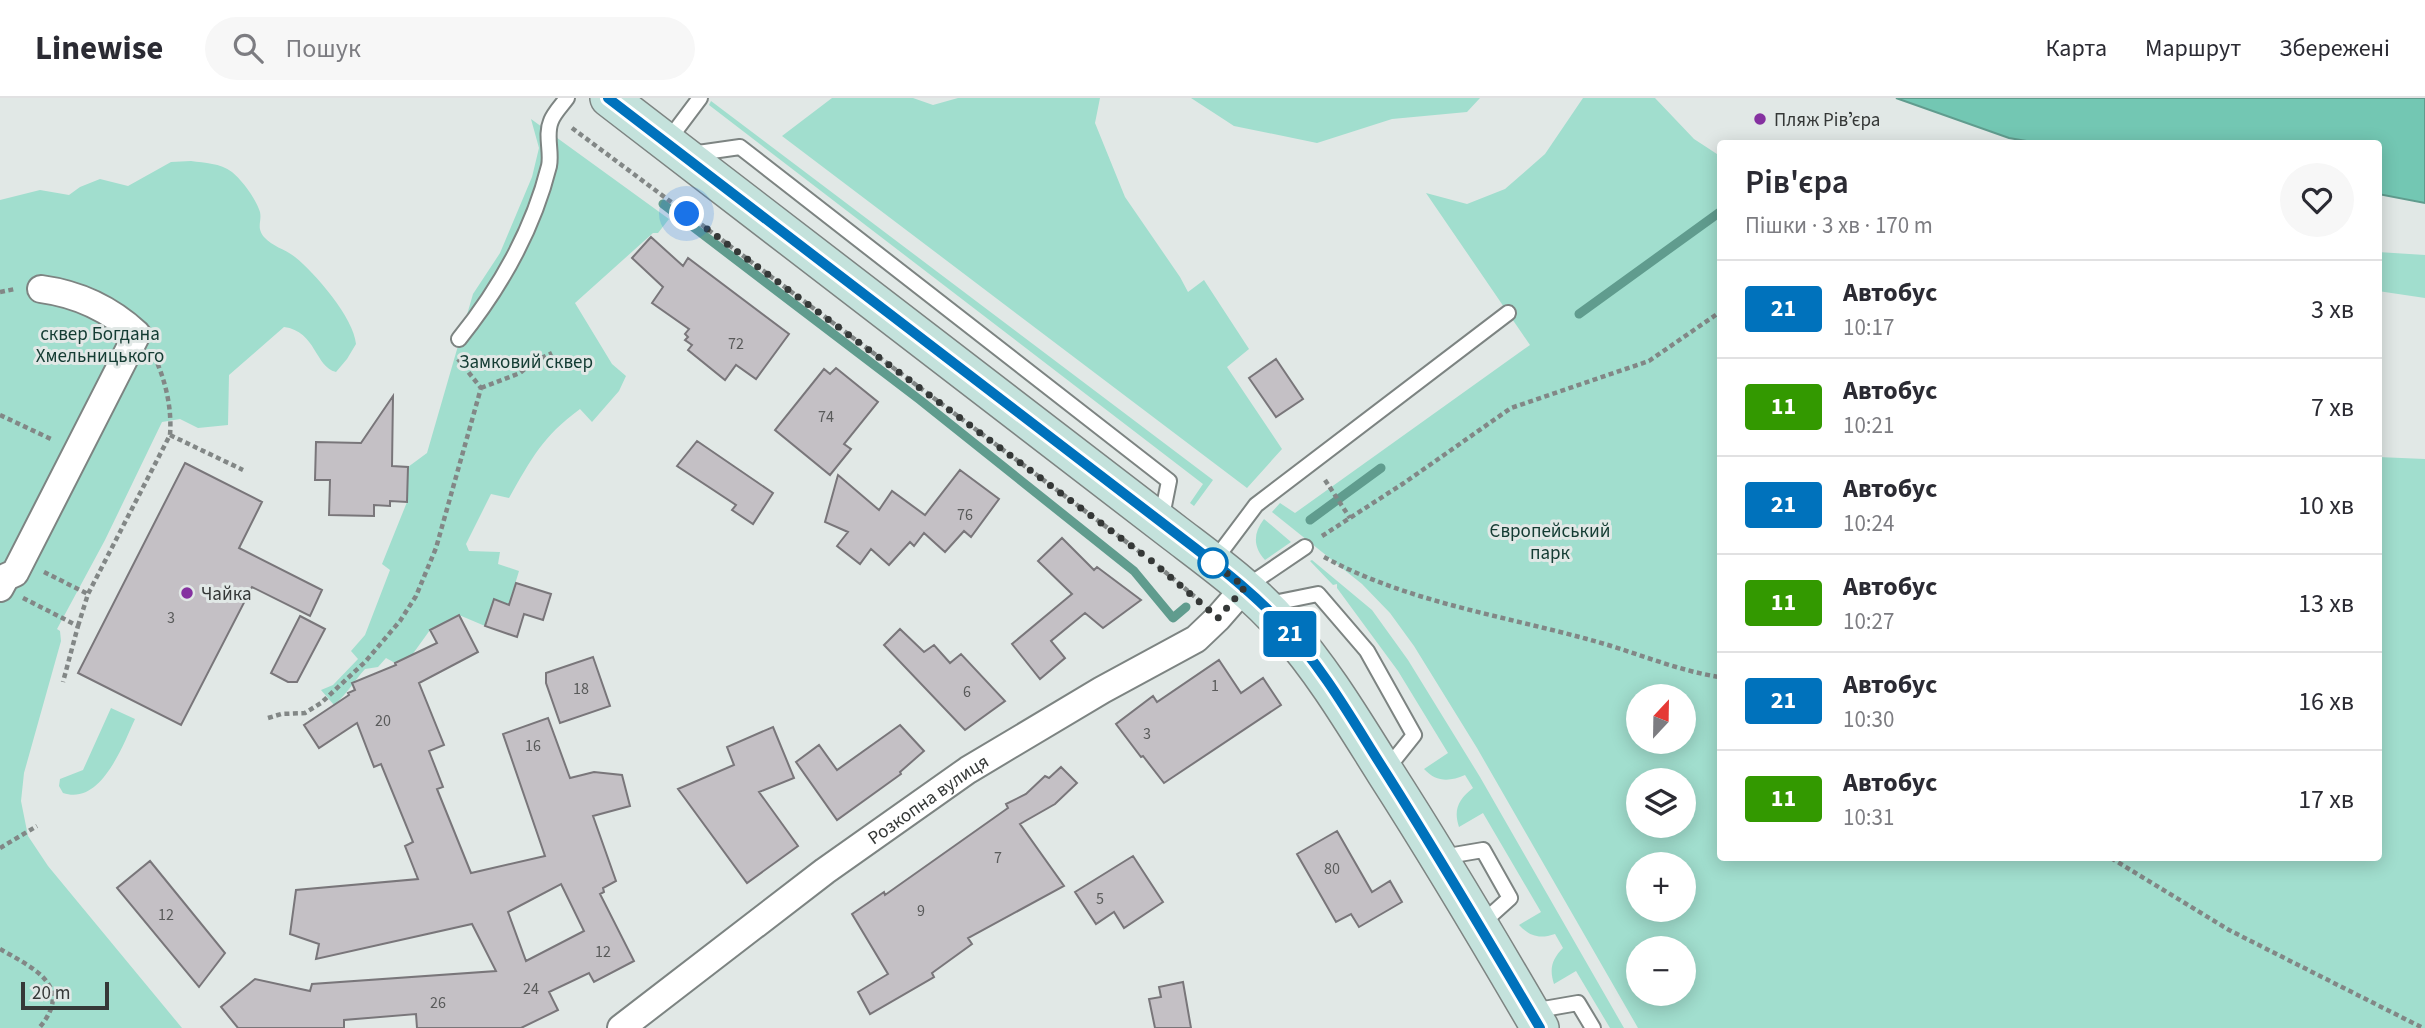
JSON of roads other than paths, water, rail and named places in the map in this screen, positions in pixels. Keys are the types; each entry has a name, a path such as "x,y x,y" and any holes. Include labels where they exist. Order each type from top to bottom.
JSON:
{"main road":[{"path":"608,98 658,133 1254,596 1284,627 1321,673 1385,771 1535,1020"}],"street":[{"path":"0,587 6,577 15,573 137,334 97,305 63,292 41,289"},
{"name":"Розкопна вулиця","path":"621,1028 825,871 968,770 1102,690 1181,648 1218,618 1254,596"}],"lane":[{"path":"459,339 496,289 527,231 549,166 549,129 554,115 567,98"},
{"path":"658,133 700,98"},
{"path":"1213,563 1256,505 1508,313"},
{"path":"1254,596 1306,547"},
{"path":"1254,596 1318,594 1367,651 1414,735 1385,771"},
{"path":"1535,1020 1578,1003 1593,1028"}],"waterway":[{"path":"663,204 920,400 1134,571 1173,618 1186,607"},
{"path":"1579,314 1717,214"},
{"path":"1310,520 1381,468"}],"place":[{"name":"Пляж Рівʼєра","path":"1760,119"},
{"name":"Чайка","path":"187,593"}],"park label":[{"name":"сквер Богдана Хмельницького","path":"100,344"},
{"name":"Замковий сквер","path":"526,361"},
{"name":"Європейський парк","path":"1550,541"}]}
